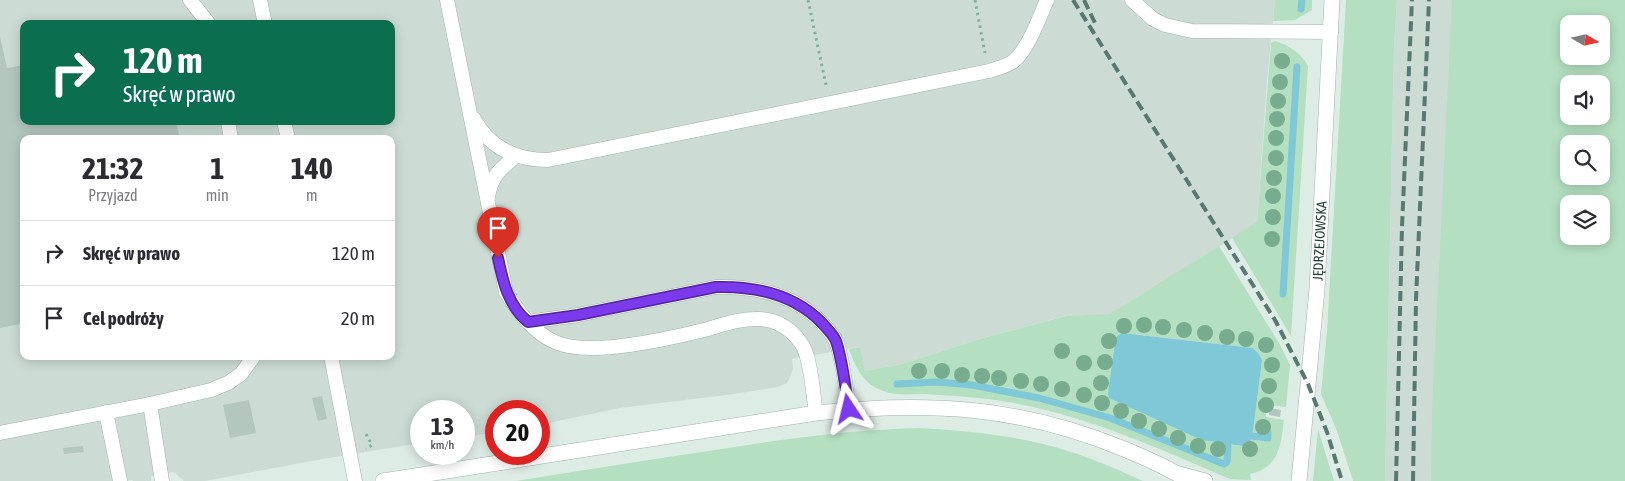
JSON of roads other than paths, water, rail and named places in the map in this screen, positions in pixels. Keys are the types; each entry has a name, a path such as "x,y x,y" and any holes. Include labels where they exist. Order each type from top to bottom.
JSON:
{"street":[{"name":"JĘDRZEJOWSKA","path":"1299,481 1317,289 1332,0"},
{"path":"383,481 816,413 849,409 917,406 963,408 1006,414 1058,426 1101,440 1183,477 1205,481"}],"lane":[{"path":"190,0 206,20"},
{"path":"260,0 264,20"},
{"path":"447,0 506,292 521,316 540,334 557,343 575,347 599,348 625,346 684,335 741,320 760,319 776,322 787,328 802,345 807,356 816,413"},
{"path":"469,109 478,127 487,139 501,149 516,156 532,160 548,160 1006,65 1015,60 1023,50 1047,0"},
{"path":"1132,0 1153,18 1165,25 1192,31 1331,32"},
{"path":"487,200 490,184 503,166 516,156"},
{"path":"528,322 578,315 716,287 739,287 760,290 799,304 831,332 838,351 849,409"},
{"path":"0,433 150,404 211,390 228,383 241,374 251,360"},
{"path":"331,360 355,481"},
{"path":"150,404 162,481"},
{"path":"106,412 120,481"}],"water":[{"path":"1122,333 1253,348 1262,360 1253,431 1249,447 1202,440 1109,398 1108,393 1116,337"}],"waterway":[{"path":"1301,9 1302,0"},
{"path":"1283,294 1297,67"},
{"path":"897,384 937,382 972,385 1039,398 1110,418 1224,464 1227,462 1228,444"},
{"path":"1252,436 1268,438 1268,433"}],"railway":[{"path":"1073,0 1275,320 1308,384 1327,432 1342,481"},
{"path":"1084,0 1097,27"},
{"path":"1396,481 1402,227 1412,0"},
{"path":"1413,481 1416,299 1429,0"}]}
